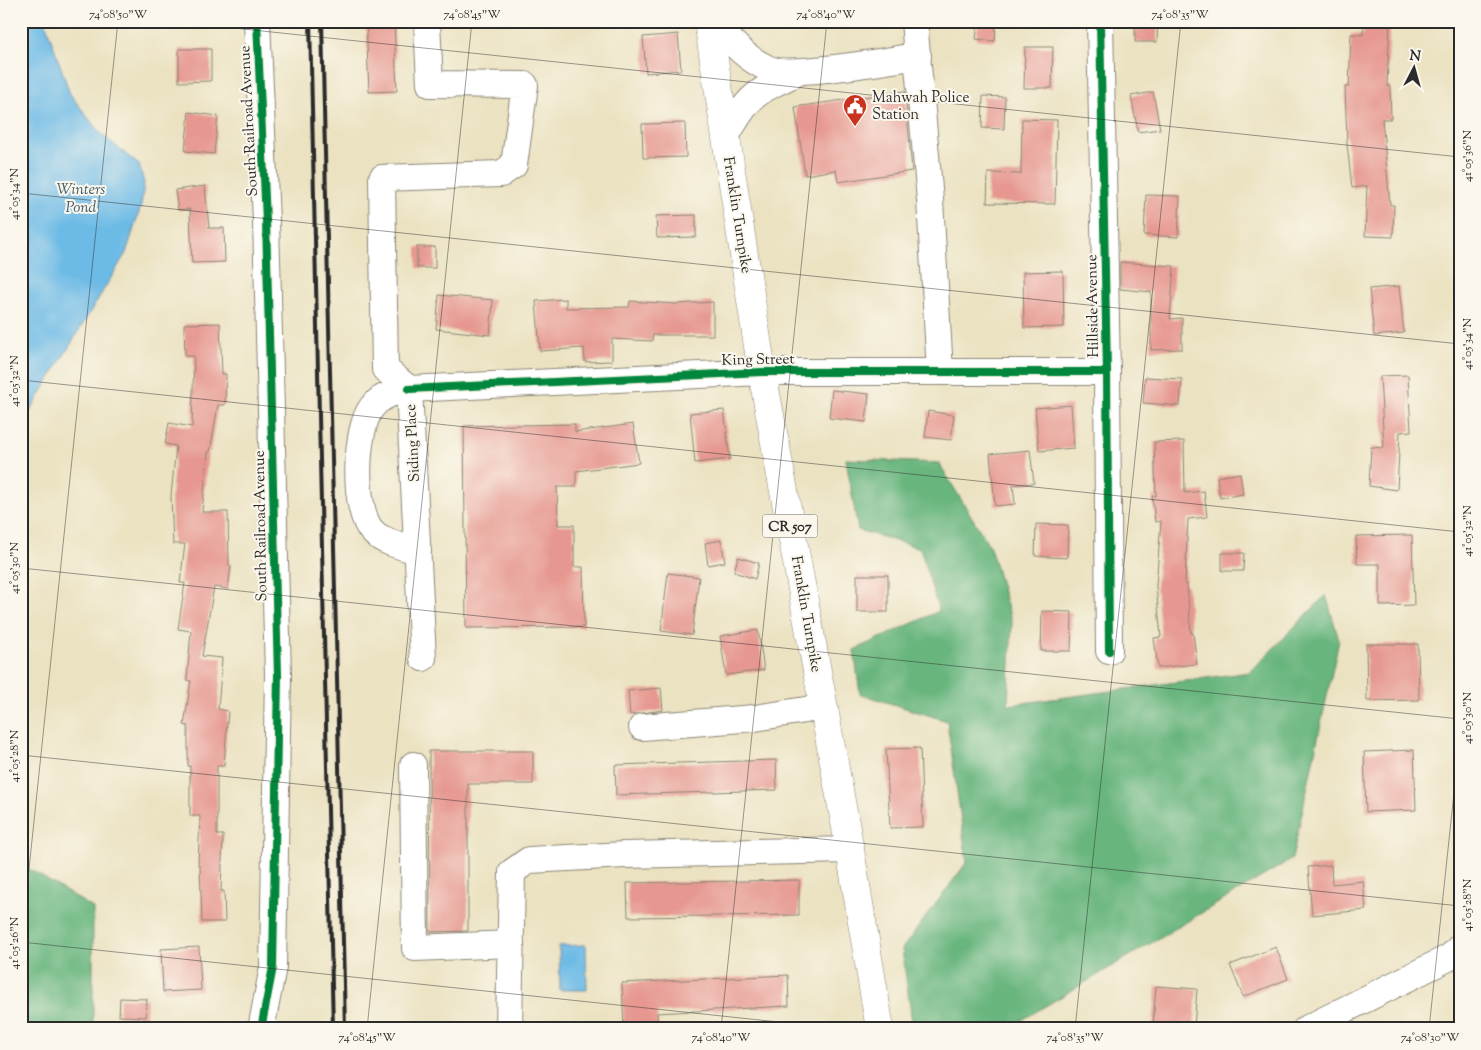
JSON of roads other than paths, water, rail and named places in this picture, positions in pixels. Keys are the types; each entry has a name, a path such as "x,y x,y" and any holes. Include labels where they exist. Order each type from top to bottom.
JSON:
{"main road":[{"name":"Franklin Turnpike","path":"708,21 762,372 850,850 880,1029"}],"street":[{"name":"South Railroad Avenue","path":"257,21 266,220 278,675 273,967 261,1029"},
{"name":"Siding Place","path":"423,658 409,389 385,369 382,178 501,174 514,165 525,85 430,84 427,21"},
{"path":"715,21 730,43 770,69 800,72 918,56"},
{"path":"914,21 940,372"},
{"name":"Hillside Avenue","path":"1100,21 1107,372 1108,651"},
{"path":"726,137 743,106 753,96 800,72"},
{"name":"King Street","path":"418,551 388,541 372,532 364,518 361,498 360,445 366,417 373,406 388,394 409,389 762,372 1107,372"},
{"path":"642,727 755,718 824,707"},
{"path":"413,765 415,948 511,944"},
{"path":"510,1029 512,872 529,860 625,855 850,850"},
{"path":"1306,1029 1450,957 1460,948"}],"water":[{"name":"Winters Pond","path":"21,21 45,21 70,94 99,132 139,165 144,183 141,206 126,253 21,426"},
{"path":"586,945 587,990 560,990 559,946"}],"railway":[{"path":"310,21 333,1029"},
{"path":"322,21 345,1029"}],"place":[{"name":"Mahwah Police Station","path":"855,127"}]}
